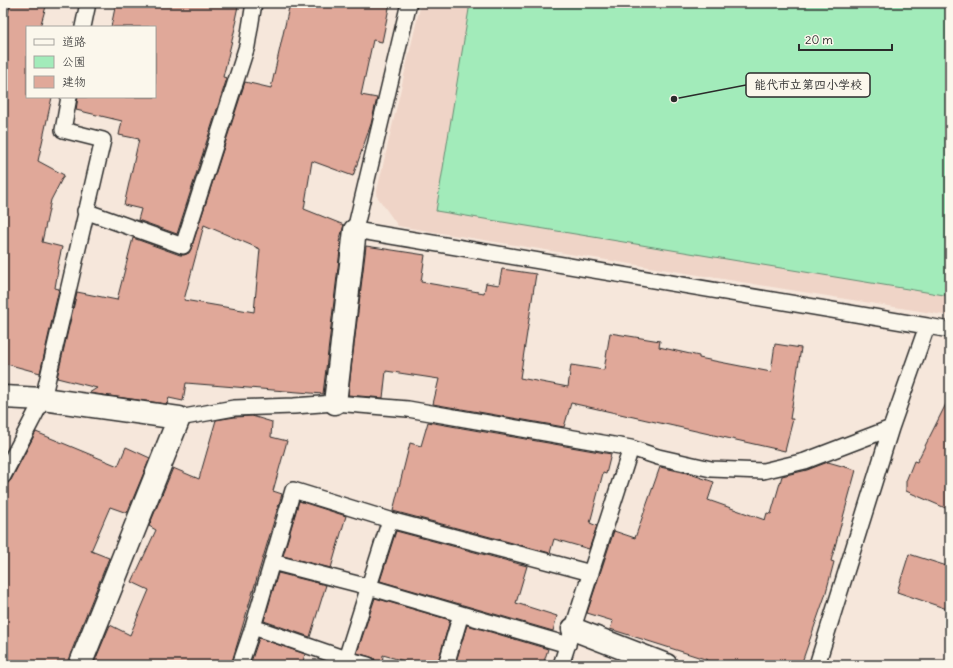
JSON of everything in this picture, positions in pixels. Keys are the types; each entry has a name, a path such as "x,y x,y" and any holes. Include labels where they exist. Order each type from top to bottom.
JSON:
{"street":[{"path":"335,403 355,230"},
{"path":"3,397 43,399 178,418 80,665"},
{"path":"570,637 666,665"}],"lane":[{"path":"83,26 88,3"},
{"path":"85,211 182,246 247,46 254,3"},
{"path":"408,3 355,230 950,330"},
{"path":"3,476 43,399 85,211 103,140 63,130 70,98"},
{"path":"817,665 891,428 927,326"},
{"path":"178,418 234,408 335,403 408,409 631,448 658,457 711,469 763,471 805,462 891,428"},
{"path":"561,665 631,448"},
{"path":"240,665 253,627 293,490 390,520 591,573"},
{"path":"345,662 390,520"},
{"path":"272,562 369,587 461,614 570,637"},
{"path":"446,665 461,614"},
{"path":"253,627 345,662 368,665"}],"shaded area":[{"path":"421,3 950,3 950,316 398,226 376,195"}],"green space":[{"path":"470,3 950,3 950,296 436,211"}],"building":[{"path":"11,3 47,3 40,26 26,26 26,98 52,98 38,161 64,175 51,200 42,242 62,247 57,269 55,288 59,289 40,373 3,363 3,30"},
{"path":"116,3 224,3 238,6 235,20 237,20 223,77 227,78 177,234 138,220 141,209 124,205 139,139 119,135 122,121 76,110 78,98 156,98 156,26 111,26"},
{"path":"290,3 390,3 382,42 373,40 361,95 377,98 371,124 353,176 312,161 304,209 344,225 339,242 341,242 323,394 186,383 183,401 169,398 167,404 89,393 97,388 57,378 77,292 117,300 133,238 180,255 189,253 245,82 271,88","holes":["204,225 260,249 254,312 184,300"]},
{"path":"366,246 425,255 421,282 484,293 486,283 499,285 502,269 536,274 520,378 568,387 571,365 604,370 610,333 660,341 659,347 699,356 699,358 771,372 775,344 801,348 790,419 793,419 785,451 571,403 564,427 433,404 439,379 386,371 383,398 348,395"},
{"path":"950,396 950,510 906,491 906,481 914,461 917,462"},
{"path":"252,416 272,422 271,437 287,441 273,491 282,494 231,665 93,665 110,625 130,635 149,590 132,582 156,530 149,526 173,468 199,479 216,420"},
{"path":"428,422 611,454 606,474 603,473 590,523 597,526 589,549 554,539 550,553 393,511 410,443 421,446"},
{"path":"36,432 118,466 126,447 150,458 127,513 110,507 91,551 109,558 68,660 68,665 3,665 3,485 7,484 11,480"},
{"path":"828,462 856,470 831,561 834,562 825,596 801,665 707,665 708,660 610,629 613,621 587,613 614,531 635,538 660,467 687,473 714,482 708,500 765,520 767,513 771,514 782,476 807,470"},
{"path":"299,501 346,516 331,568 283,556"},
{"path":"396,531 527,566 516,603 557,616 553,631 380,581"},
{"path":"909,554 950,567 950,610 897,592"},
{"path":"278,573 326,585 310,637 264,621"},
{"path":"375,598 450,620 437,665 418,665 383,655 382,665 377,665 374,658 357,653"},
{"path":"467,625 548,649 543,665 455,665"},
{"path":"259,638 305,654 302,665 250,665"}],"place":[{"name":"能代市立第四小学校","path":"674,99"}]}
